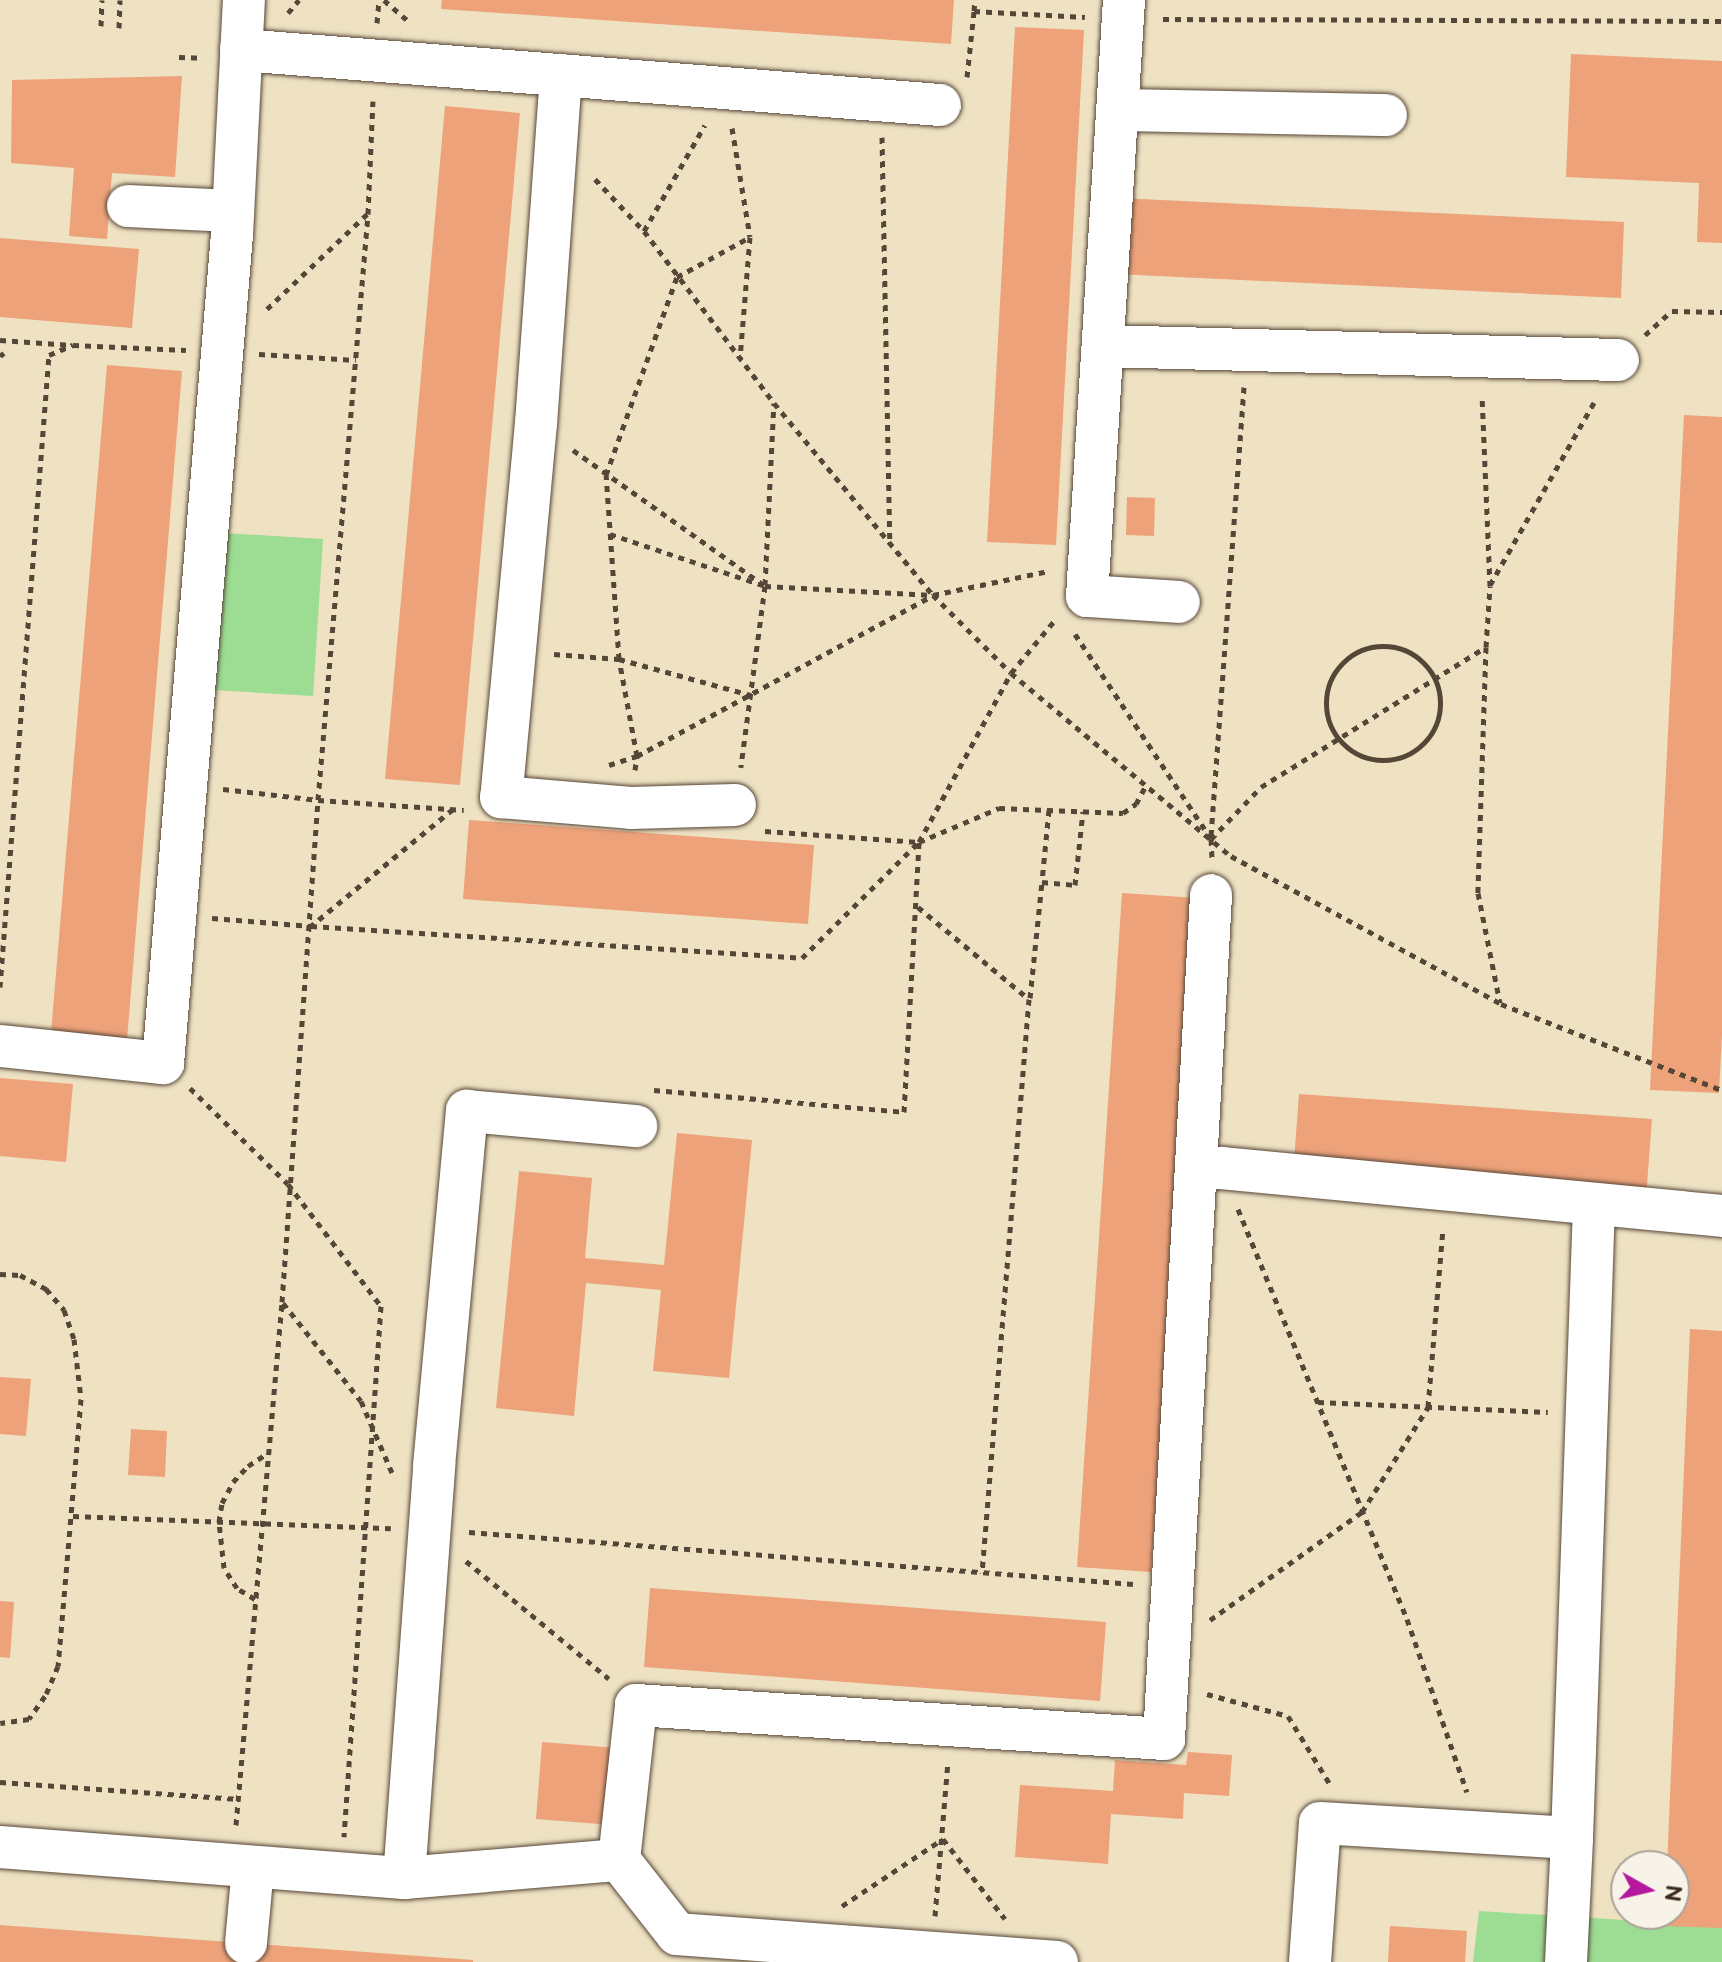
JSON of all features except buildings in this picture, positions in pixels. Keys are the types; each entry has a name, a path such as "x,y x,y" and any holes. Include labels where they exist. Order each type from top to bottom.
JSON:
{"lane":[{"path":"0,1046 163,1063 222,351 244,0"},
{"path":"1123,9 1087,596 1179,602"},
{"path":"241,50 940,105"},
{"path":"561,75 536,423 501,797 631,808 735,805"},
{"path":"1117,110 1386,115"},
{"path":"128,206 231,211"},
{"path":"1103,346 1618,360"},
{"path":"1047,1961 677,1934 619,1860 636,1705 1164,1739 1210,1168 1211,895"},
{"path":"404,1878 429,1529 467,1111 639,1108"},
{"path":"1210,1168 1722,1216"},
{"path":"1566,1962 1594,1204"},
{"path":"1310,1962 1320,1823 1572,1838"},
{"path":"0,1847 404,1878 619,1860"},
{"path":"243,1866 246,1943"}],"path":[{"path":"101,26 102,0"},
{"path":"119,28 120,0"},
{"path":"243,1866 239,1799 282,1302 288,1184 311,926 318,800 368,214 374,61 382,0"},
{"path":"382,0 459,67"},
{"path":"940,105 964,108 975,0"},
{"path":"974,11 1123,9 1722,21"},
{"path":"179,57 191,58"},
{"path":"644,231 726,88"},
{"path":"726,88 750,237 740,359"},
{"path":"882,101 890,540"},
{"path":"557,139 644,231 774,403 933,595 1011,673 1231,856 1501,1004 1722,1090"},
{"path":"631,808 637,756 619,659 606,475 677,277 750,237"},
{"path":"1490,586 1618,360 1672,311 1722,312"},
{"path":"0,340 73,345"},
{"path":"1211,839 1246,350"},
{"path":"222,351 356,360"},
{"path":"0,987 49,355"},
{"path":"1481,355 1490,586 1478,893 1501,1004"},
{"path":"735,805 765,586 774,403"},
{"path":"536,423 765,586"},
{"path":"610,534 765,586 933,595 1088,572"},
{"path":"175,915 802,958 919,842 1011,673 1061,614 1088,572"},
{"path":"607,765 637,756 933,595"},
{"path":"1061,614 1211,839"},
{"path":"1390,646 1409,652 1425,664 1436,680 1441,698 1433,733 1405,757 1387,761 1369,759 1352,752 1338,739 1329,722 1326,703 1329,684 1338,667 1353,654 1371,647 1390,646"},
{"path":"1211,839 1261,787 1486,647"},
{"path":"514,651 619,659 752,695"},
{"path":"187,784 318,800 453,809 311,926"},
{"path":"919,842 999,808 1123,813 1136,804 1146,785"},
{"path":"982,1573 1029,999 1049,810"},
{"path":"1042,882 1075,885 1083,811"},
{"path":"639,1108 904,1112 919,842"},
{"path":"917,907 1029,999"},
{"path":"163,1063 288,1184 381,1306 341,1874"},
{"path":"1210,1168 1318,1402 1407,1619 1481,1833"},
{"path":"1170,1649 1362,1512 1428,1407 1447,1190"},
{"path":"0,1274 20,1275 46,1289 64,1310 74,1339 81,1399 58,1666 45,1696 29,1719 0,1723"},
{"path":"282,1302 361,1401 373,1430"},
{"path":"1318,1402 1586,1414"},
{"path":"255,1599 237,1588 224,1568 219,1522 222,1503 233,1482 248,1466 268,1453"},
{"path":"73,1516 429,1529 982,1573 1071,1577 1174,1589"},
{"path":"931,1953 943,1839 950,1725"},
{"path":"0,1782 239,1799"},
{"path":"839,1908 943,1839"},
{"path":"943,1839 1047,1961"}],"green space":[{"path":"223,533 323,539 313,696 212,690"},
{"path":"1479,1911 1610,1919 1610,1930 1690,1930 1690,1924 1722,1926 1722,1962 1473,1962"}]}
